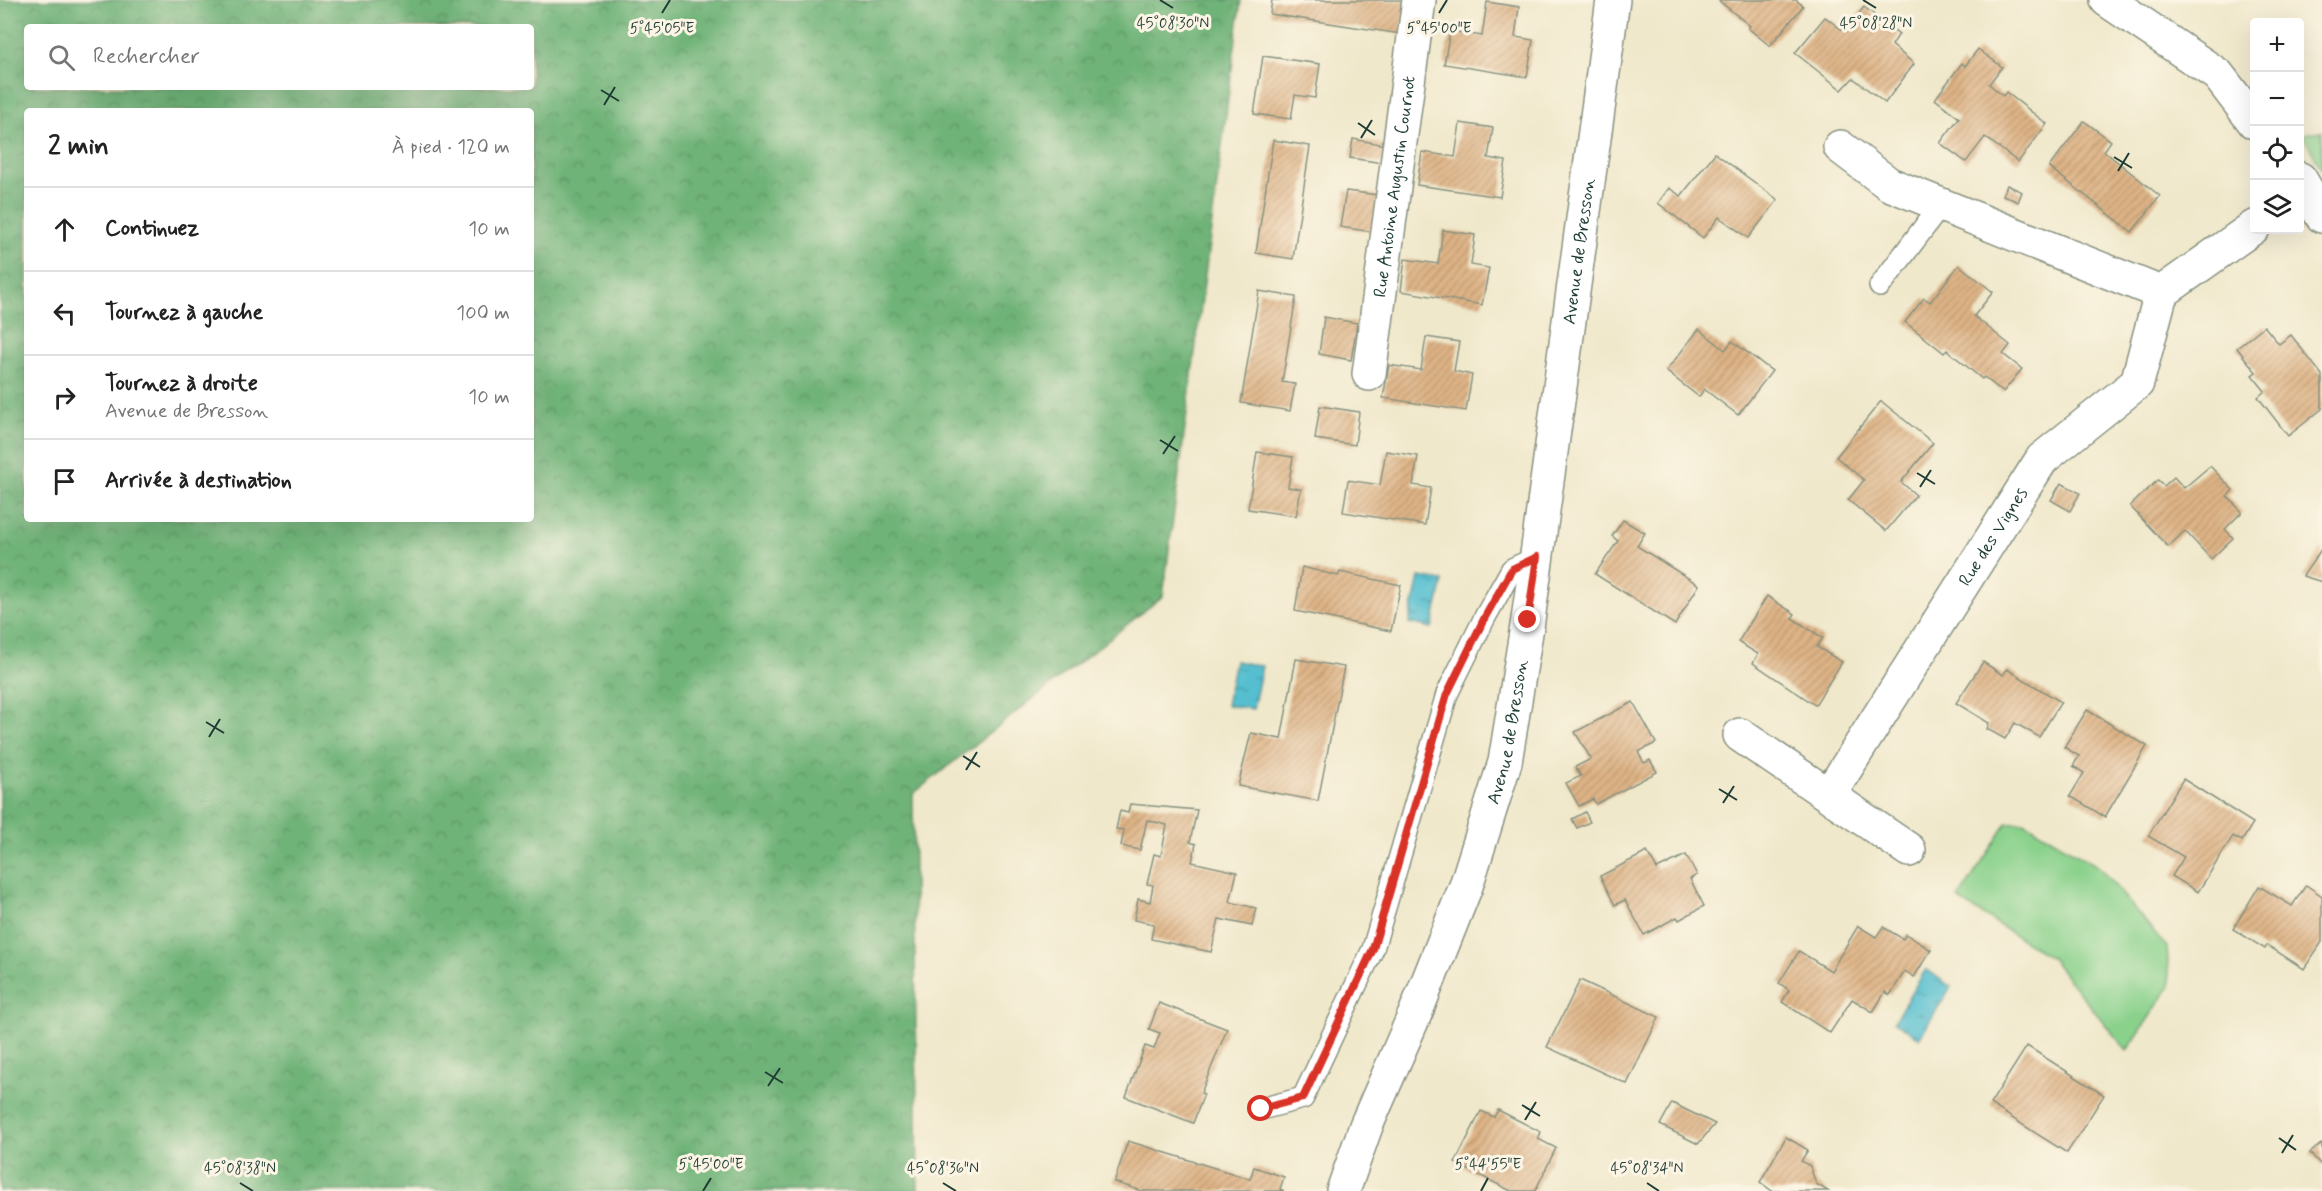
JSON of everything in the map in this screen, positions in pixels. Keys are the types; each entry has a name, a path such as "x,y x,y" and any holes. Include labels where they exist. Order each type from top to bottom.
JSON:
{"street":[{"name":"Rue Antoine Augustin Cournot","path":"1369,374 1419,0"},
{"name":"Avenue de Bresson","path":"1343,1191 1366,1126 1466,886 1505,762 1537,557 1613,0"},
{"path":"2107,0 2218,75 2250,117"},
{"path":"1840,147 1889,184 2161,293 2250,230"},
{"path":"2304,189 2322,216"},
{"name":"Rue des Vignes","path":"1828,795 2042,459 2137,383 2161,293"},
{"path":"1740,735 1909,850"}],"lane":[{"path":"1880,286 1941,205"},
{"path":"1261,1109 1303,1098 1373,949 1447,694 1485,617 1512,569 1537,557"}],"green space":[{"path":"0,0 1241,0 1163,596 913,794 918,1191 0,1191"},
{"path":"2322,131 2322,171 2304,136 2304,134"},
{"path":"2024,822 2099,867 2167,947 2170,986 2127,1051 2051,958 1958,899 2007,823"}],"water":[{"path":"1419,577 1443,581 1432,628 1409,623"},
{"path":"1235,661 1262,666 1253,709 1226,705"},
{"path":"1926,969 1951,987 1919,1038 1894,1021"}],"building":[{"path":"1272,0 1407,0 1401,34 1270,14"},
{"path":"1718,0 1796,0 1803,6 1770,46"},
{"path":"1487,2 1519,7 1515,37 1533,40 1527,77 1444,64 1450,31 1482,36"},
{"path":"1864,7 1899,34 1892,45 1914,64 1885,103 1853,78 1842,90 1795,53 1825,17 1845,32"},
{"path":"1978,49 2002,67 1989,84 2003,96 2006,92 2047,124 2018,162 1985,137 1966,162 1940,143 1959,118 1935,99 1962,63 1965,66"},
{"path":"1263,56 1320,64 1315,98 1295,95 1291,119 1254,114"},
{"path":"2084,121 2111,141 2104,151 2160,196 2132,232 2049,167"},
{"path":"1460,123 1493,128 1488,158 1506,161 1500,197 1417,185 1422,152 1455,157"},
{"path":"1353,139 1386,145 1383,163 1350,158"},
{"path":"1273,140 1310,146 1293,259 1256,253"},
{"path":"1715,153 1778,200 1748,238 1719,217 1703,238 1658,203 1669,188 1681,196"},
{"path":"2007,185 2022,192 2018,202 2003,195"},
{"path":"1346,191 1378,195 1372,232 1340,227"},
{"path":"1443,230 1475,235 1471,265 1489,268 1482,305 1401,291 1405,259 1438,264"},
{"path":"1959,265 1993,292 1974,316 2010,345 2003,354 2022,369 2003,392 1984,377 1982,379 1947,350 1944,353 1905,322 1924,298 1930,302"},
{"path":"1259,291 1296,297 1282,382 1295,384 1290,411 1241,403"},
{"path":"1324,317 1357,323 1351,360 1319,354"},
{"path":"2264,326 2279,344 2291,335 2322,375 2322,409 2288,436 2258,397 2265,391 2252,375 2256,372 2237,348"},
{"path":"1699,329 1725,350 1732,341 1772,371 1738,415 1704,389 1699,397 1666,371"},
{"path":"1426,337 1459,342 1454,371 1472,375 1466,411 1383,398 1389,365 1421,370"},
{"path":"1881,401 1933,443 1901,482 1916,495 1886,531 1848,500 1864,480 1836,457"},
{"path":"1320,406 1359,412 1355,445 1315,439"},
{"path":"1386,451 1418,456 1413,485 1431,488 1425,525 1343,512 1348,480 1380,485"},
{"path":"1257,452 1293,457 1288,487 1301,489 1296,516 1248,509"},
{"path":"2210,466 2233,490 2227,496 2242,512 2225,529 2233,538 2211,559 2185,531 2168,547 2130,506 2158,480 2164,486 2174,477 2184,488"},
{"path":"2061,483 2080,493 2070,511 2051,500"},
{"path":"1623,520 1645,533 1637,546 1699,585 1675,625 1595,574 1618,541 1612,536"},
{"path":"2322,548 2322,582 2303,576"},
{"path":"1302,567 1338,576 1340,572 1401,585 1391,631 1295,611"},
{"path":"1767,596 1795,614 1792,618 1823,638 1817,647 1842,662 1815,705 1753,663 1758,654 1738,642"},
{"path":"1296,659 1344,667 1318,801 1238,786 1251,733 1281,739"},
{"path":"1983,662 2003,675 2007,669 2061,702 2039,737 2015,723 2005,739 1987,729 1989,723 1956,703"},
{"path":"1633,702 1656,743 1638,752 1644,763 1650,760 1657,772 1596,804 1593,799 1579,806 1566,783 1581,776 1575,767 1591,759 1575,732"},
{"path":"2087,710 2147,746 2105,817 2070,796 2084,773 2073,766 2079,756 2064,747"},
{"path":"2183,779 2253,823 2242,841 2233,836 2198,892 2172,876 2184,857 2148,836"},
{"path":"1130,804 1197,810 1190,842 1196,844 1192,862 1237,872 1230,902 1256,908 1252,926 1219,919 1211,952 1151,939 1154,924 1134,920 1138,899 1150,902 1153,885 1147,884 1154,854 1161,856 1167,825 1147,820 1140,850 1121,846 1124,830 1116,829 1120,811 1128,813"},
{"path":"1585,812 1590,822 1577,828 1572,819"},
{"path":"1647,852 1657,869 1686,855 1697,875 1690,879 1704,906 1679,920 1677,917 1644,935 1625,900 1615,905 1600,876"},
{"path":"2306,885 2322,896 2322,942 2304,969 2267,945 2265,949 2233,929 2259,886 2292,906"},
{"path":"1858,926 1876,937 1883,927 1903,939 1906,934 1931,950 1914,977 1905,971 1890,995 1885,992 1873,1012 1852,999 1830,1033 1782,1002 1789,990 1779,983 1799,951 1831,971"},
{"path":"1580,980 1659,1017 1627,1084 1547,1047"},
{"path":"1159,1003 1227,1029 1201,1093 1204,1094 1193,1123 1126,1097 1145,1046 1154,1049 1160,1033 1149,1029"},
{"path":"2027,1046 2104,1095 2067,1153 1990,1104"},
{"path":"1672,1103 1715,1124 1698,1144 1660,1125"},
{"path":"1498,1110 1541,1132 1538,1139 1556,1148 1535,1191 1511,1191 1455,1163 1481,1111 1494,1117"},
{"path":"1786,1137 1808,1150 1801,1161 1810,1166 1816,1184 1828,1191 1772,1191 1760,1182"},
{"path":"1128,1141 1250,1179 1254,1167 1284,1177 1280,1189 1284,1191 1142,1191 1114,1182"},
{"path":"2322,1143 2322,1166 2310,1153"}],"route":[{"path":"1261,1109 1303,1098 1373,949 1447,694 1485,617 1512,569 1537,557 1528,620"}]}
